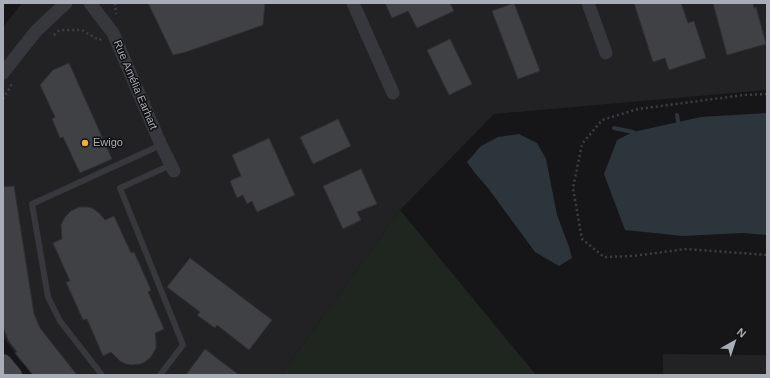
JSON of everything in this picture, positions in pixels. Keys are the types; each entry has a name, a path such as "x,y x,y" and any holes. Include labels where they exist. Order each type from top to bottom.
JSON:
{"street":[{"path":"3,73 36,31 66,3"},
{"name":"Rue Amélia Earhart","path":"90,3 113,33 172,168"},
{"path":"353,3 393,93"},
{"path":"588,3 606,53"},
{"path":"3,363 12,375"}],"lane":[{"path":"102,375 60,321 48,296 32,204 161,145"},
{"path":"160,375 183,345 120,188 172,168"}],"path":[{"path":"49,38 60,30 82,30 100,40 122,28 116,13 115,3"},
{"path":"3,99 12,84"},
{"path":"767,94 744,94 638,109 602,120 582,144 573,188 582,240 604,258 686,249 767,255"}],"shaded area":[{"path":"22,3 767,3 767,90 494,114 400,210 281,375 32,375 3,337 3,27"},
{"path":"767,113 767,235 743,233 683,236 625,230 604,174 617,140 633,132 701,117"},
{"path":"519,134 537,143 546,159 557,215 572,258 559,266 535,252 467,162 481,146 498,137"},
{"path":"400,210 536,375 281,375"},
{"path":"663,354 767,355 767,375 663,375"}],"building":[{"path":"148,3 265,3 263,25 186,52 173,55"},
{"path":"385,3 450,3 454,11 417,28 408,11 392,18"},
{"path":"514,3 540,71 518,79 492,11"},
{"path":"634,3 681,3 688,23 694,21 706,58 669,70 665,58 653,62"},
{"path":"713,3 753,3 754,8 756,7 766,44 727,55"},
{"path":"450,39 472,84 449,95 427,50"},
{"path":"69,63 112,159 80,173 63,137 60,138 52,119 55,117 40,85 53,70"},
{"path":"338,119 351,146 313,164 300,137"},
{"path":"269,138 295,195 257,212 252,201 247,204 243,195 237,198 230,181 241,176 232,155"},
{"path":"361,169 377,204 357,212 361,220 343,229 323,186"},
{"path":"14,186 34,314 40,328 77,375 33,375 15,353 17,352 8,340 3,327 3,187"},
{"path":"79,207 92,208 105,220 114,216 131,253 134,252 151,290 148,292 164,329 155,333 156,348 151,357 145,362 131,365 126,364 120,361 111,352 103,356 87,319 83,320 66,282 70,281 53,243 62,239 61,225 65,217 71,211"},
{"path":"190,258 272,320 249,350 217,325 215,328 197,315 200,312 167,287"},
{"path":"205,349 239,375 186,375"}],"waterway":[{"path":"677,115 679,127"},
{"path":"614,128 633,132 636,135"}],"place":[{"name":"Ewigo","path":"85,143"}]}
